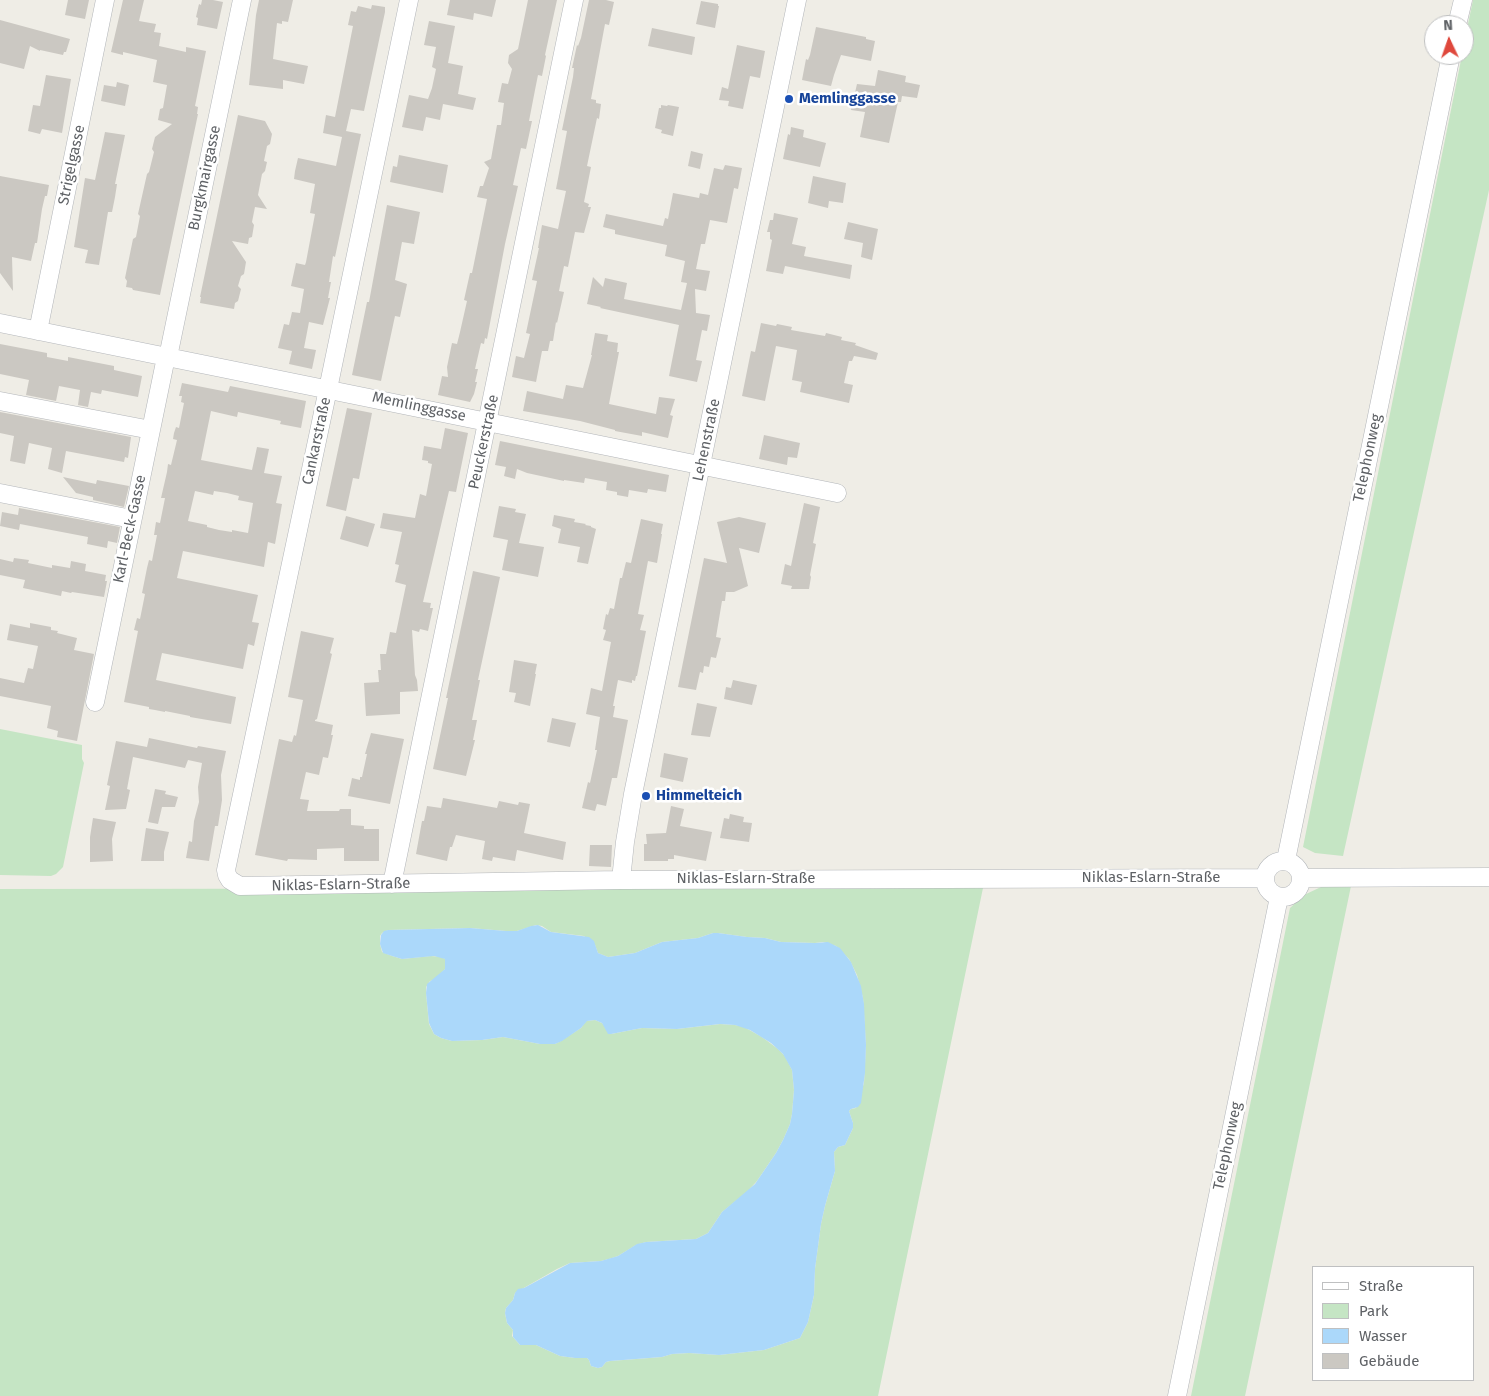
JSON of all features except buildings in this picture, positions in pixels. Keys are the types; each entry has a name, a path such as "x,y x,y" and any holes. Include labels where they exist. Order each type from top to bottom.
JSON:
{"street":[{"name":"Strigelgasse","path":"38,331 106,0"},
{"name":"Burgkmairgasse","path":"168,357 242,0"},
{"name":"Cankarstraße","path":"230,880 226,870 409,0"},
{"name":"Peuckerstraße","path":"392,884 574,0"},
{"name":"Lehenstraße","path":"621,880 633,794 797,0"},
{"path":"1459,15 1463,0"},
{"name":"Telephonweg","path":"1286,860 1449,65"},
{"name":"Memlinggasse","path":"0,323 837,493"},
{"name":"Karl-Beck-Gasse","path":"95,702 165,362 168,357"},
{"path":"0,401 151,430"},
{"path":"0,493 132,519"},
{"path":"1286,860 1292,862 1300,872 1302,878 1301,885 1292,895 1280,897 1273,895 1268,890 1264,878 1266,872 1274,863 1286,860"},
{"name":"Niklas-Eslarn-Straße","path":"230,880 240,886 621,880 1264,878"},
{"path":"1302,878 1489,878"},
{"name":"Telephonweg","path":"1177,1396 1280,897"}],"green space":[{"path":"1473,0 1489,0 1489,190 1343,856 1315,853 1303,847 1460,65 1474,65 1474,15 1470,15"},
{"path":"0,729 82,745 82,759 84,763 63,867 51,876 0,875"},
{"path":"1351,886 1245,1396 1191,1396 1290,908 1304,895 1321,887"},
{"path":"983,888 878,1396 0,1396 0,889","holes":["536,925 542,926 551,932 584,936 595,945 598,953 608,957 635,953 662,942 698,938 718,933 765,938 781,942 823,942 836,946 849,959 857,975 863,998 866,1045 864,1083 856,1108 849,1111 853,1128 845,1145 838,1147 834,1152 835,1171 821,1224 815,1269 814,1295 808,1322 800,1338 764,1350 719,1355 672,1354 662,1357 610,1361 598,1368 591,1366 587,1358 560,1356 536,1345 520,1345 512,1336 513,1330 507,1323 505,1313 515,1293 557,1269 570,1263 609,1259 646,1242 696,1239 708,1233 722,1212 746,1193 757,1181 776,1153 790,1124 794,1090 792,1070 785,1056 762,1037 744,1027 735,1025 720,1024 677,1029 642,1028 611,1034 602,1023 595,1020 586,1021 581,1028 555,1044 540,1044 503,1037 452,1041 441,1038 434,1034 429,1024 426,987 430,981 436,979 445,969 445,959 431,956 402,959 382,952 380,944 380,936 388,930 470,928 517,931"]}],"water":[{"path":"538,925 551,932 589,937 594,941 598,953 608,957 635,953 662,942 698,938 718,933 765,938 781,942 828,942 840,948 851,962 861,986 864,1004 866,1045 861,1103 858,1107 849,1111 853,1128 845,1145 838,1147 834,1152 835,1171 821,1224 815,1269 814,1295 808,1322 800,1338 764,1350 719,1355 672,1354 662,1357 610,1361 598,1368 591,1366 587,1358 560,1356 536,1345 520,1345 513,1337 513,1330 507,1323 505,1313 506,1308 513,1300 518,1289 524,1288 570,1263 601,1261 618,1256 637,1244 696,1239 708,1233 722,1212 755,1184 776,1153 790,1124 794,1090 792,1070 783,1054 771,1043 750,1030 735,1025 720,1024 677,1029 642,1028 608,1034 602,1023 595,1020 587,1021 581,1028 555,1044 540,1044 503,1037 452,1041 441,1038 434,1034 429,1023 426,993 427,984 445,969 445,959 434,956 402,959 383,953 380,944 381,935 384,931 388,930 470,928 517,931"}],"place":[{"name":"Memlinggasse","path":"789,99"},
{"name":"Himmelteich","path":"646,796"}]}
